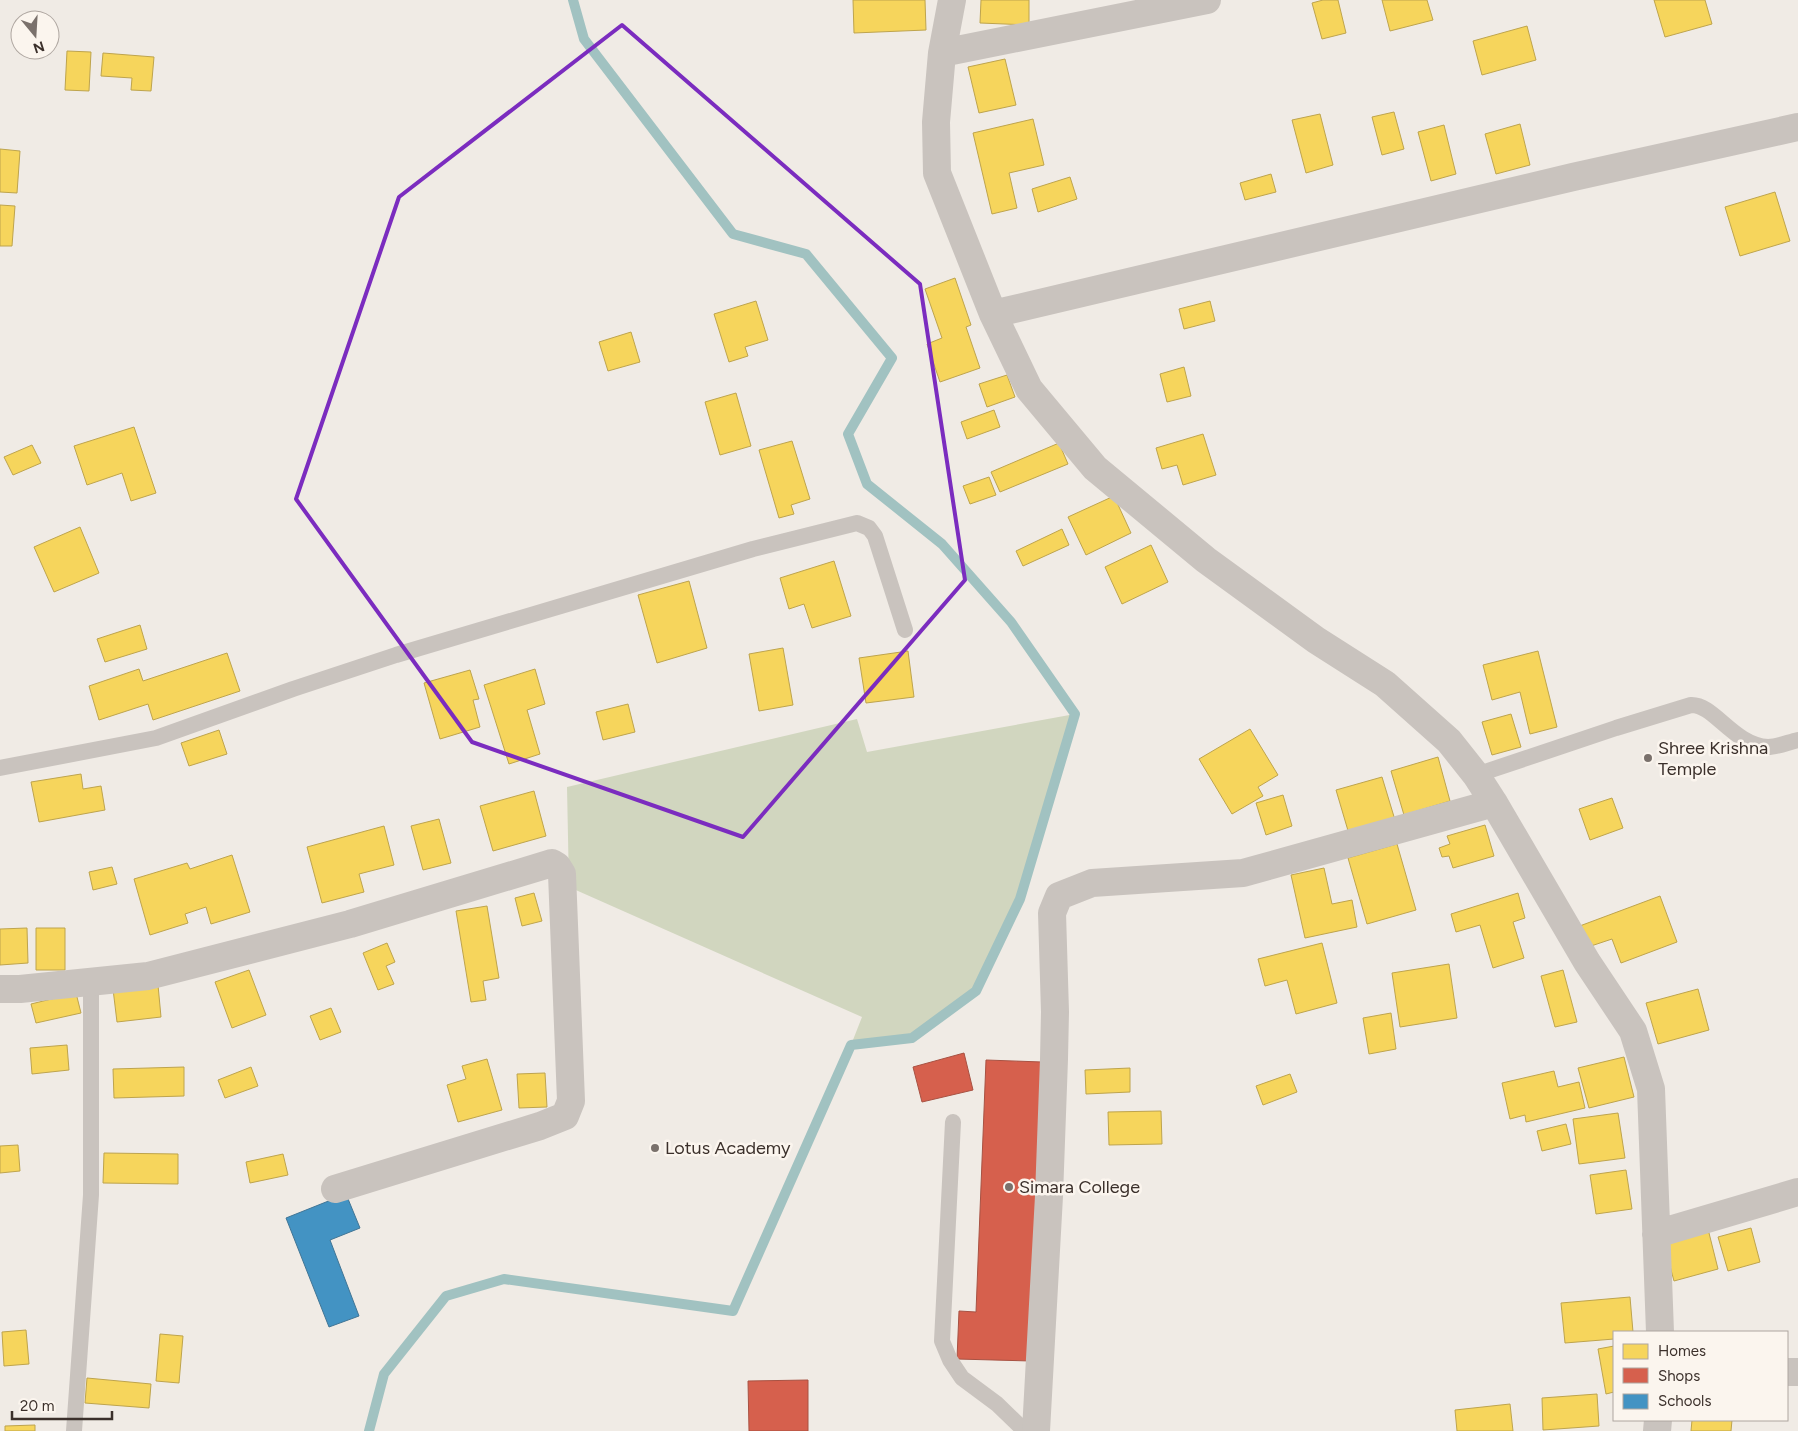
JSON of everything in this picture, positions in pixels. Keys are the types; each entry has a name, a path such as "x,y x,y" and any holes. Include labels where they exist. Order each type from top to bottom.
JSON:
{"street":[{"path":"952,0 942,53 936,122 937,173 993,314 1029,389 1095,468 1206,560 1316,640 1385,684 1449,741 1476,775 1494,803 1587,962 1633,1031 1651,1089 1660,1331"},
{"path":"942,53 1207,0"},
{"path":"993,314 1510,191 1798,127"},
{"path":"1036,1431 1049,1196 1054,1059 1055,1012 1052,913 1059,896 1092,883 1243,874 1494,803"},
{"path":"0,989 158,973 350,924 552,863 558,866 562,874 571,1101 565,1116 540,1126 335,1189"},
{"path":"1656,1234 1798,1192"}],"lane":[{"path":"0,768 156,738 293,689 396,655 754,549 857,523 869,528 875,536 905,630"},
{"path":"1476,775 1691,705 1703,707 1746,742 1768,747 1798,740"},
{"path":"74,1431 91,1195 91,981"},
{"path":"953,1122 942,1341 950,1360 962,1378 997,1404 1025,1431"}],"highlighted area":[{"path":"622,25 920,284 965,580 743,837 472,742 296,499 399,197"}],"green space":[{"path":"1075,714 1020,899 976,991 912,1038 851,1045 862,1017 569,887 567,787 857,719 867,752"}],"building: Homes":[{"path":"853,0 925,0 926,30 854,33"},
{"path":"981,0 1029,0 1029,25 980,23"},
{"path":"1323,0 1338,0 1346,33 1322,39 1312,3"},
{"path":"1382,0 1427,0 1433,20 1390,31"},
{"path":"1654,0 1705,0 1712,24 1665,37"},
{"path":"1527,26 1536,60 1482,75 1473,41"},
{"path":"67,51 91,52 89,91 65,90"},
{"path":"103,53 154,57 151,91 131,90 132,78 101,76"},
{"path":"1005,59 1016,105 979,113 968,67"},
{"path":"1394,112 1404,149 1382,155 1372,117"},
{"path":"1320,114 1333,165 1306,173 1292,120"},
{"path":"1033,119 1044,165 1009,173 1017,208 992,214 973,133"},
{"path":"1520,124 1530,165 1496,174 1485,134"},
{"path":"1444,125 1456,174 1431,181 1418,132"},
{"path":"0,149 20,151 17,193 0,192"},
{"path":"1271,174 1276,192 1245,200 1240,183"},
{"path":"1070,177 1077,199 1038,212 1032,189"},
{"path":"1775,192 1790,241 1740,256 1725,207"},
{"path":"0,205 15,206 12,246 0,246"},
{"path":"955,278 971,325 966,327 980,368 940,382 927,344 942,338 925,289"},
{"path":"756,301 768,340 745,347 748,356 729,362 714,314"},
{"path":"1210,301 1215,321 1184,329 1179,309"},
{"path":"631,332 640,362 608,371 599,342"},
{"path":"1184,367 1191,396 1167,402 1160,374"},
{"path":"1007,375 1015,397 987,407 979,384"},
{"path":"736,393 751,446 720,455 705,402"},
{"path":"994,410 1000,427 967,439 961,422"},
{"path":"134,427 156,493 131,501 122,473 87,485 74,446"},
{"path":"1203,434 1216,475 1183,485 1177,465 1162,469 1156,448"},
{"path":"792,441 810,499 791,505 794,514 779,518 759,450"},
{"path":"1059,443 1068,464 1000,492 991,472"},
{"path":"32,445 41,463 13,475 4,457"},
{"path":"989,477 996,495 970,504 963,486"},
{"path":"1114,496 1131,533 1086,555 1068,517"},
{"path":"80,527 99,573 54,592 34,547"},
{"path":"1062,529 1069,545 1023,566 1016,551"},
{"path":"1151,545 1168,582 1122,604 1105,567"},
{"path":"834,561 851,616 812,628 804,604 789,609 780,578"},
{"path":"689,581 707,648 657,663 638,595"},
{"path":"140,625 147,649 105,662 97,639"},
{"path":"783,648 793,705 759,711 749,654"},
{"path":"908,651 914,697 866,703 859,658"},
{"path":"1538,651 1557,727 1530,734 1520,692 1492,700 1483,665"},
{"path":"227,653 240,691 153,720 148,704 99,720 89,686 139,669 143,681"},
{"path":"535,669 545,704 527,710 540,754 509,764 484,685"},
{"path":"470,670 479,699 473,700 480,727 440,739 424,683"},
{"path":"628,704 635,732 603,740 596,712"},
{"path":"1511,714 1521,747 1492,755 1482,722"},
{"path":"1250,729 1278,775 1258,787 1263,796 1232,814 1199,759"},
{"path":"219,730 227,754 189,766 181,743"},
{"path":"1438,757 1450,801 1404,815 1391,771"},
{"path":"81,774 83,789 101,786 105,810 39,822 31,782"},
{"path":"1382,777 1395,820 1349,834 1336,790"},
{"path":"534,791 546,836 493,851 480,806"},
{"path":"1283,795 1292,826 1266,835 1256,803"},
{"path":"1612,798 1623,828 1590,840 1579,809"},
{"path":"439,819 451,863 423,870 411,826"},
{"path":"1485,825 1494,856 1453,868 1449,856 1442,857 1439,848 1450,844 1447,836"},
{"path":"384,826 394,865 359,874 364,892 322,903 307,847"},
{"path":"1397,844 1416,910 1367,924 1348,858"},
{"path":"232,855 250,912 211,924 206,907 185,914 188,923 150,935 134,879 187,863 190,869"},
{"path":"112,867 117,884 93,890 89,872"},
{"path":"1324,868 1332,904 1352,900 1357,927 1305,938 1291,875"},
{"path":"534,893 542,921 522,926 515,898"},
{"path":"1518,893 1525,918 1513,922 1524,958 1493,968 1480,925 1456,932 1451,914"},
{"path":"1660,896 1677,942 1621,963 1612,939 1585,948 1577,927"},
{"path":"487,906 499,978 483,981 486,1000 471,1002 456,911"},
{"path":"27,928 28,963 0,965 0,929"},
{"path":"36,928 65,928 65,970 36,970"},
{"path":"387,943 395,962 386,966 394,984 378,990 363,953"},
{"path":"1322,943 1337,1003 1296,1014 1287,980 1265,986 1258,959"},
{"path":"1449,964 1457,1018 1400,1027 1392,973"},
{"path":"249,970 266,1015 232,1028 215,982"},
{"path":"1563,970 1577,1022 1555,1027 1541,976"},
{"path":"158,985 161,1017 117,1022 113,989"},
{"path":"1698,989 1709,1030 1658,1044 1646,1003"},
{"path":"76,993 81,1013 36,1023 31,1004"},
{"path":"331,1008 341,1032 320,1040 310,1016"},
{"path":"1391,1013 1396,1049 1369,1054 1363,1018"},
{"path":"67,1045 69,1070 32,1074 30,1048"},
{"path":"1624,1057 1634,1097 1589,1108 1578,1068"},
{"path":"487,1059 502,1110 458,1122 447,1085 466,1079 462,1066"},
{"path":"184,1067 184,1096 114,1098 113,1069"},
{"path":"251,1067 258,1086 225,1098 218,1080"},
{"path":"1130,1068 1130,1092 1086,1094 1085,1070"},
{"path":"1554,1071 1558,1087 1579,1082 1585,1108 1526,1122 1525,1115 1510,1119 1502,1083"},
{"path":"545,1073 547,1107 519,1108 517,1074"},
{"path":"1290,1074 1297,1092 1263,1105 1256,1086"},
{"path":"1161,1111 1162,1144 1109,1145 1108,1112"},
{"path":"1618,1113 1625,1158 1579,1164 1573,1119"},
{"path":"1566,1124 1571,1144 1542,1151 1537,1131"},
{"path":"18,1145 20,1171 0,1173 0,1146"},
{"path":"104,1153 178,1154 178,1184 103,1183"},
{"path":"283,1154 288,1175 250,1183 246,1162"},
{"path":"1626,1170 1632,1209 1596,1214 1590,1175"},
{"path":"1751,1228 1760,1262 1728,1271 1718,1237"},
{"path":"1708,1229 1718,1269 1674,1281 1663,1240"},
{"path":"1630,1297 1633,1331 1613,1331 1613,1339 1565,1343 1561,1303"},
{"path":"26,1330 29,1364 4,1366 2,1332"},
{"path":"160,1334 183,1336 179,1383 156,1381"},
{"path":"1613,1346 1613,1392 1606,1394 1598,1349"},
{"path":"87,1378 151,1384 149,1408 85,1403"},
{"path":"1597,1394 1599,1426 1543,1430 1542,1398"},
{"path":"1510,1404 1513,1431 1457,1431 1455,1410"},
{"path":"1692,1421 1732,1421 1731,1431 1691,1431"},
{"path":"35,1425 35,1431 5,1431 5,1426"}],"building: Shops":[{"path":"964,1053 973,1090 922,1102 913,1067"},
{"name":"Simara College","path":"986,1060 1042,1062 1031,1361 957,1359 959,1311 976,1312"},
{"path":"808,1380 808,1431 749,1431 748,1381"}],"building: Schools":[{"path":"346,1194 360,1228 330,1240 359,1316 329,1327 286,1218"}],"waterway":[{"path":"369,1431 384,1374 446,1296 504,1279 733,1311 851,1045 912,1038 976,991 1020,899 1075,714 1011,622 942,544 867,484 848,434 892,358 806,254 733,234 584,39 573,0"}],"place":[{"name":"Shree Krishna Temple","path":"1648,758"},
{"name":"Lotus Academy","path":"655,1148"},
{"name":"Simara College","path":"1009,1187"}]}
